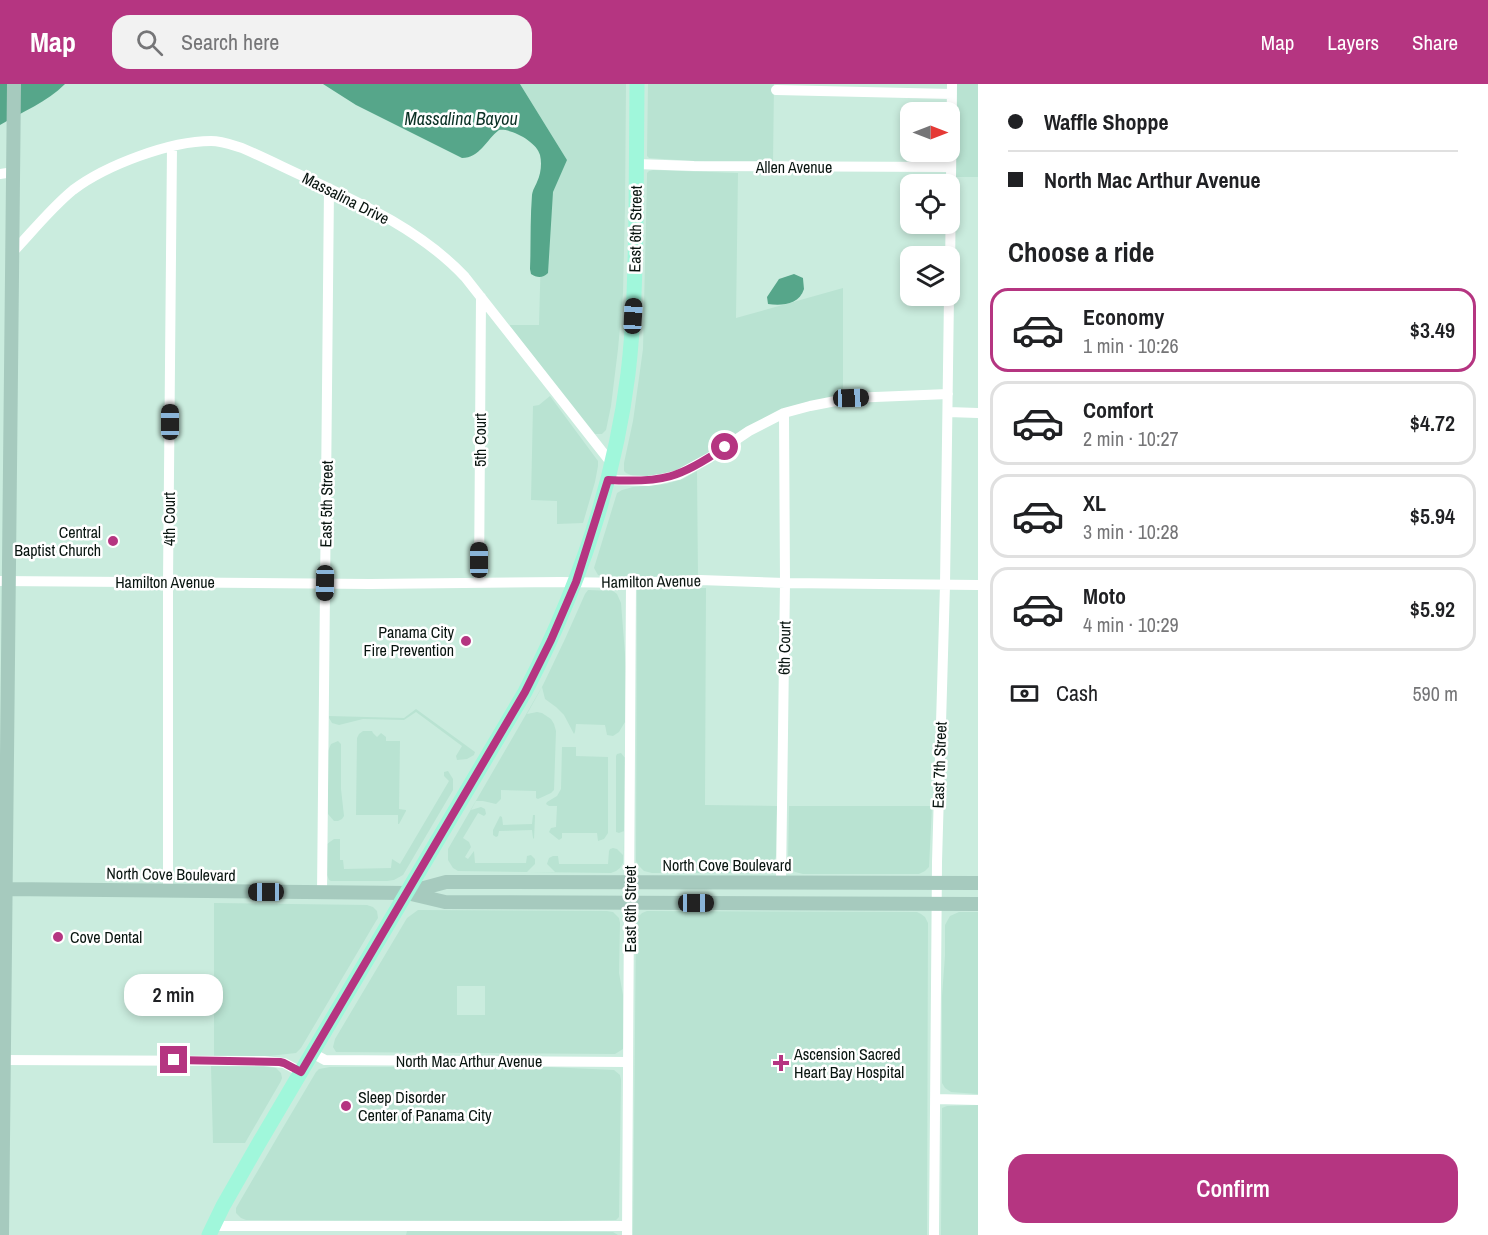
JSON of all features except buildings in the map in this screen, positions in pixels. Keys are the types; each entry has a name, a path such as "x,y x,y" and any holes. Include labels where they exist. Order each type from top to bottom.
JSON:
{"main road":[{"name":"East 6th Street","path":"211,1230 236,1183 525,692 576,582 612,464 631,348 635,274 637,84"}],"street":[{"path":"2,1227 4,581 12,253 6,173 14,134 14,84"},
{"path":"776,90 952,89 950,246"},
{"name":"Massalina Drive","path":"12,253 61,201 86,181 131,159 172,147 210,141 252,152 362,204 416,236 458,270 612,464"},
{"name":"4th Court","path":"168,891 172,147"},
{"name":"Allen Avenue","path":"636,164 951,167"},
{"name":"East 5th Street","path":"322,893 329,188"},
{"name":"5th Court","path":"479,583 481,297"},
{"name":"East 7th Street","path":"934,1235 936,883 945,585 949,306"},
{"path":"608,480 648,481 678,475 709,458 749,431 784,413 851,398 948,394"},
{"path":"948,412 978,412"},
{"name":"6th Court","path":"781,882 785,583 784,413"},
{"name":"Hamilton Avenue","path":"4,581 631,583 700,580 978,585"},
{"name":"East 6th Street","path":"627,1231 631,583"},
{"name":"North Cove Boulevard","path":"406,893 446,882 978,883"},
{"name":"North Cove Boulevard","path":"2,889 406,893 445,902 978,904"},
{"name":"North Mac Arthur Avenue","path":"312,1053 325,1060 628,1062"},
{"path":"2,1060 264,1061 282,1062 301,1072"},
{"path":"935,1099 978,1100"},
{"path":"211,1230 627,1231"}],"shaded area":[{"path":"520,84 626,84 623,293 611,406 606,430 602,434 595,434 509,325 539,325 543,178 567,160"},
{"path":"648,84 774,84 773,163 649,158 647,156"},
{"path":"957,84 978,84 978,177 960,177 960,174 956,174 956,162 960,162 960,102 957,102"},
{"path":"653,170 738,173 736,318 843,288 843,397 814,401 676,471 633,476 624,471 624,463 633,421 643,349 647,173"},
{"path":"550,396 598,461 595,482 583,523 557,524 557,501 531,500 533,406 539,405"},
{"path":"697,471 698,577 598,575 594,568 617,493 633,487 666,484 683,479"},
{"path":"637,588 706,588 705,805 777,806 776,856 773,867 768,872 652,873 644,871 636,861"},
{"path":"588,590 613,591 621,603 626,667 625,748 625,722 619,732 613,736 607,735 605,725 576,724 574,734 564,715 545,699 542,687 527,714 542,713 554,724 556,731 554,790 538,799 536,791 501,790 501,799 496,804 476,801 471,810 481,807 485,809 486,814 484,816 478,813 463,838 469,842 471,847 465,857 468,859 474,851 475,863 526,863 527,856 531,855 535,859 535,864 527,872 458,871 448,860 448,849 543,685"},
{"path":"416,709 475,752 474,755 467,759 457,760 456,756 462,746 416,712 404,720 363,719 339,725 332,723 329,718 329,716 404,718"},
{"path":"363,731 372,731 377,737 381,733 386,737 386,741 400,741 399,809 406,811 399,824 398,815 356,815 357,738"},
{"path":"338,741 341,744 341,789 344,816 334,821 328,814 328,751 331,744"},
{"path":"562,747 576,747 576,756 608,757 608,833 604,839 598,841 597,833 562,833 562,838 559,840 549,832 551,828 556,827 557,806 546,804 557,796 561,789"},
{"path":"621,753 625,758 624,831 616,832 616,756"},
{"path":"448,771 453,779 453,790 403,875 387,881 329,880 327,844 334,839 340,839 340,860 343,860 344,869 391,868 392,859 400,864 449,781 444,776 444,772"},
{"path":"789,806 932,806 929,867 919,874 803,874 795,872 788,864"},
{"path":"533,815 535,815 534,839 532,830 499,831 498,836 493,835 500,816 503,825 532,824"},
{"path":"624,836 623,863 620,868 611,873 535,872 555,872 547,864 549,858 553,856 558,856 559,864 608,864 610,849 617,849 623,855"},
{"path":"214,903 367,905 377,911 378,918 296,1053 269,1056 214,1056"},
{"path":"418,910 613,912 619,918 620,923 619,973 623,995 623,1049 615,1054 336,1052 333,1047 335,1039 407,918","holes":["457,986 485,986 485,1015 457,1015"]},
{"name":"Ascension Sacred Heart Bay Hospital","path":"647,911 917,912 925,917 928,923 927,1235 633,1235 636,923 638,917"},
{"name":"Ascension Sacred Heart Bay Hospital","path":"959,912 978,912 978,1094 951,1092 942,1083 945,925 950,916"},
{"path":"211,1066 268,1067 276,1068 281,1073 281,1081 245,1143 213,1143"},
{"path":"330,1067 548,1067 614,1070 620,1075 621,1080 619,1217 616,1220 550,1221 246,1220 241,1218 236,1213 236,1208 278,1136 316,1072 319,1069"},
{"name":"Ascension Sacred Heart Bay Hospital","path":"978,1105 978,1235 941,1235 942,1108"},
{"path":"407,1231 613,1232 618,1235 406,1235"}],"water":[{"path":"0,84 65,84 42,101 0,125"},
{"name":"Massalina Bayou","path":"323,84 520,84 567,160 553,192 548,273 538,277 531,274 530,269 532,195 541,165 540,155 534,145 510,131 499,130 478,152 462,158 356,105"},
{"path":"794,274 803,278 802,294 789,303 768,304 767,297 779,279"}],"place":[{"name":"Central Baptist Church","path":"113,541"},
{"name":"Panama City Fire Prevention","path":"466,641"},
{"name":"Cove Dental","path":"58,937"},
{"name":"Ascension Sacred Heart Bay Hospital","path":"781,1063"},
{"name":"Sleep Disorder Center of Panama City","path":"346,1106"}],"route":[{"path":"174,1060 280,1062 301,1072 525,692 576,582 608,480 648,481 678,475 697,466 725,447"}]}
